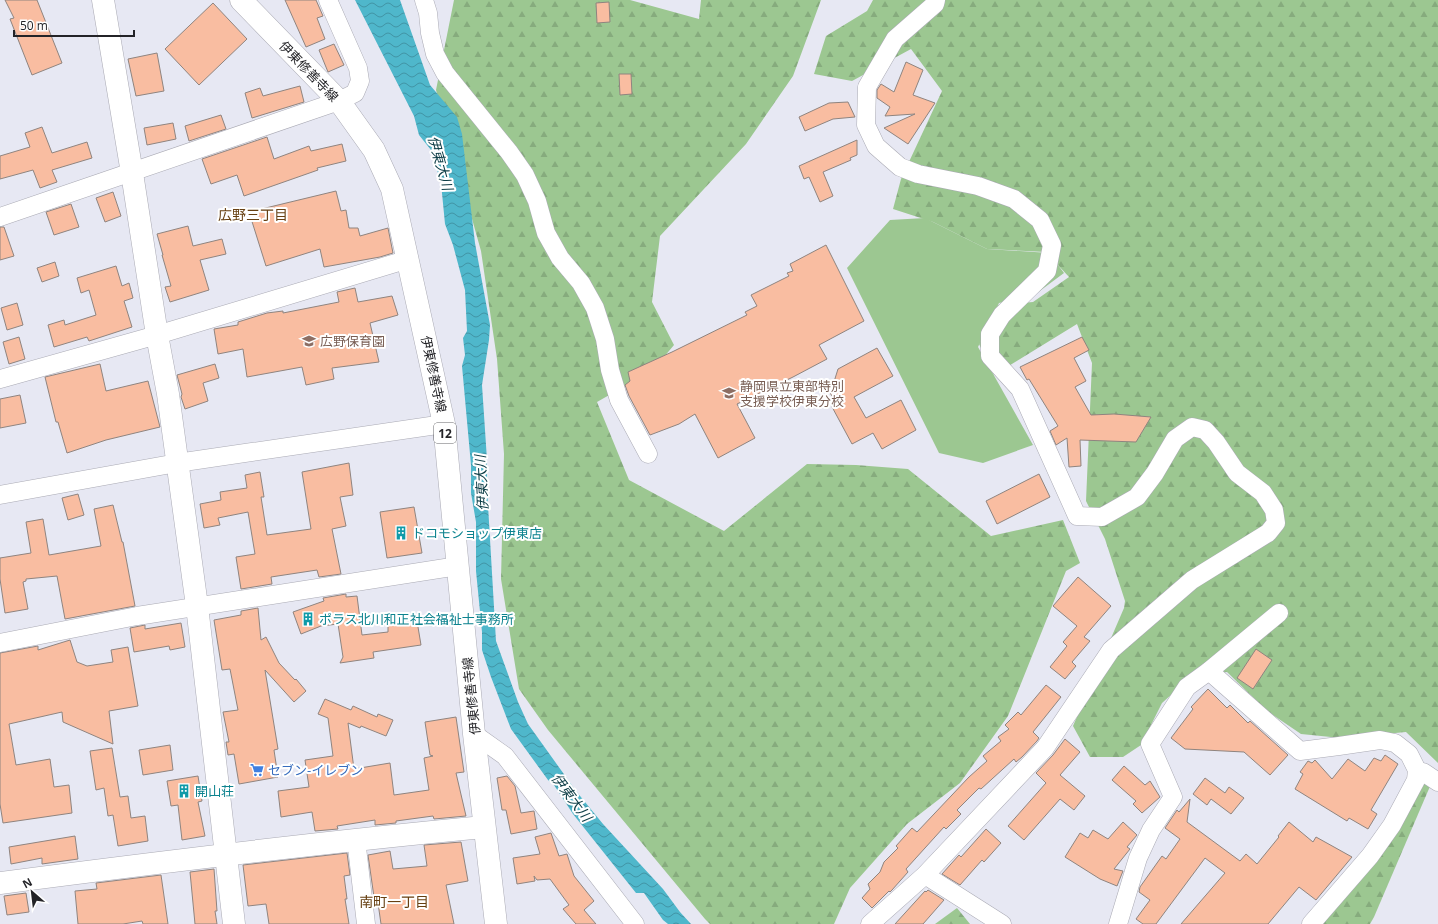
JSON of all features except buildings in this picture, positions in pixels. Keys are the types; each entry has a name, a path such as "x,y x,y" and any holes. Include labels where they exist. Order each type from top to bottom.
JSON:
{"street":[{"path":"103,0 157,335 168,394 197,606 234,924"},
{"name":"伊東修善寺線","path":"241,0 339,101 374,150 392,189 409,259 444,424 474,734 496,924"},
{"path":"0,217 339,101 355,93 360,81 358,68 328,0"},
{"path":"424,0 428,13 430,33 435,54 445,73 509,152 525,176 537,201 546,232 560,258 581,283 595,308 605,339 610,370 619,400 648,454"},
{"path":"870,924 925,875 1045,748 1111,650 1192,580 1268,533 1276,523 1274,510 1263,493 1237,473 1216,442 1205,430 1192,427 1174,439 1155,473 1137,497 1102,517 1077,516 1020,389 990,356 990,334 1002,315 1047,272 1052,245 1040,220 1014,199 978,186 918,174 900,167 876,146 866,125 868,87 883,60 895,39 934,4 936,0"},
{"path":"0,379 157,335 409,259"},
{"path":"0,494 177,463 444,424"},
{"path":"0,643 137,616 458,566"},
{"path":"1118,924 1138,858 1151,830 1173,797 1150,744 1187,687 1209,671 1279,613"},
{"path":"1209,671 1300,751 1380,740 1395,743 1409,754 1417,770 1416,780 1392,825 1370,856 1311,924"},
{"path":"474,734 505,756 635,924"},
{"path":"1423,772 1438,782"},
{"path":"0,883 226,854 356,839 484,827"},
{"path":"356,839 366,924"},
{"path":"925,875 1002,924"}],"green space":[{"path":"454,0 630,0 699,19 701,0 821,0 793,76 746,144 660,236 652,302 674,345 653,370 597,402 629,480 724,531 807,464 856,465 908,469 991,536 1063,520 1080,563 1066,571 1008,716 960,783 907,824 850,888 834,924 710,924 548,730 519,689 501,579 504,454 497,359 481,251 436,90"},
{"path":"873,0 1438,0 1438,763 1406,732 1341,738 1301,734 1267,711 1227,672 1192,676 1162,703 1141,745 1123,757 1090,757 1073,726 1124,608 1125,601 1105,539 1086,501 1092,363 1077,324 994,375 979,344 998,305 1033,302 1069,277 1046,252 987,249 933,222 893,209 901,179 942,91 911,49 852,81 814,74 826,36 867,11"},
{"path":"925,218 987,249 1049,253 1064,273 1033,296 999,303 978,347 1033,445 983,463 939,453 847,268 890,220"},
{"path":"1421,782 1431,784 1370,924 1317,924"},
{"path":"957,908 970,924 935,924"}],"water":[{"name":"伊東大川","path":"355,0 400,0 430,85 457,117 462,134 475,243 490,325 482,385 496,641 518,702 528,724 576,791 603,824 663,889 691,924 668,924 663,920 644,893 636,893 573,814 554,785 548,780 511,729 491,677 482,650 482,632 476,571 476,522 471,493 471,465 462,366 465,355 463,338 467,331 465,290 453,245 445,224 441,183 431,150 419,135 414,116"}],"place":[{"name":"広野保育園","path":"309,341"},
{"name":"静岡県立東部特別 支援学校伊東分校","path":"729,393"},
{"name":"ドコモショップ伊東店","path":"401,533"},
{"name":"ポラス北川和正社会福祉士事務所","path":"308,619"},
{"name":"セブン-イレブン","path":"257,770"},
{"name":"開山荘","path":"184,791"}],"district":[{"name":"広野三丁目","path":"253,214"},
{"name":"南町一丁目","path":"394,901"}]}
